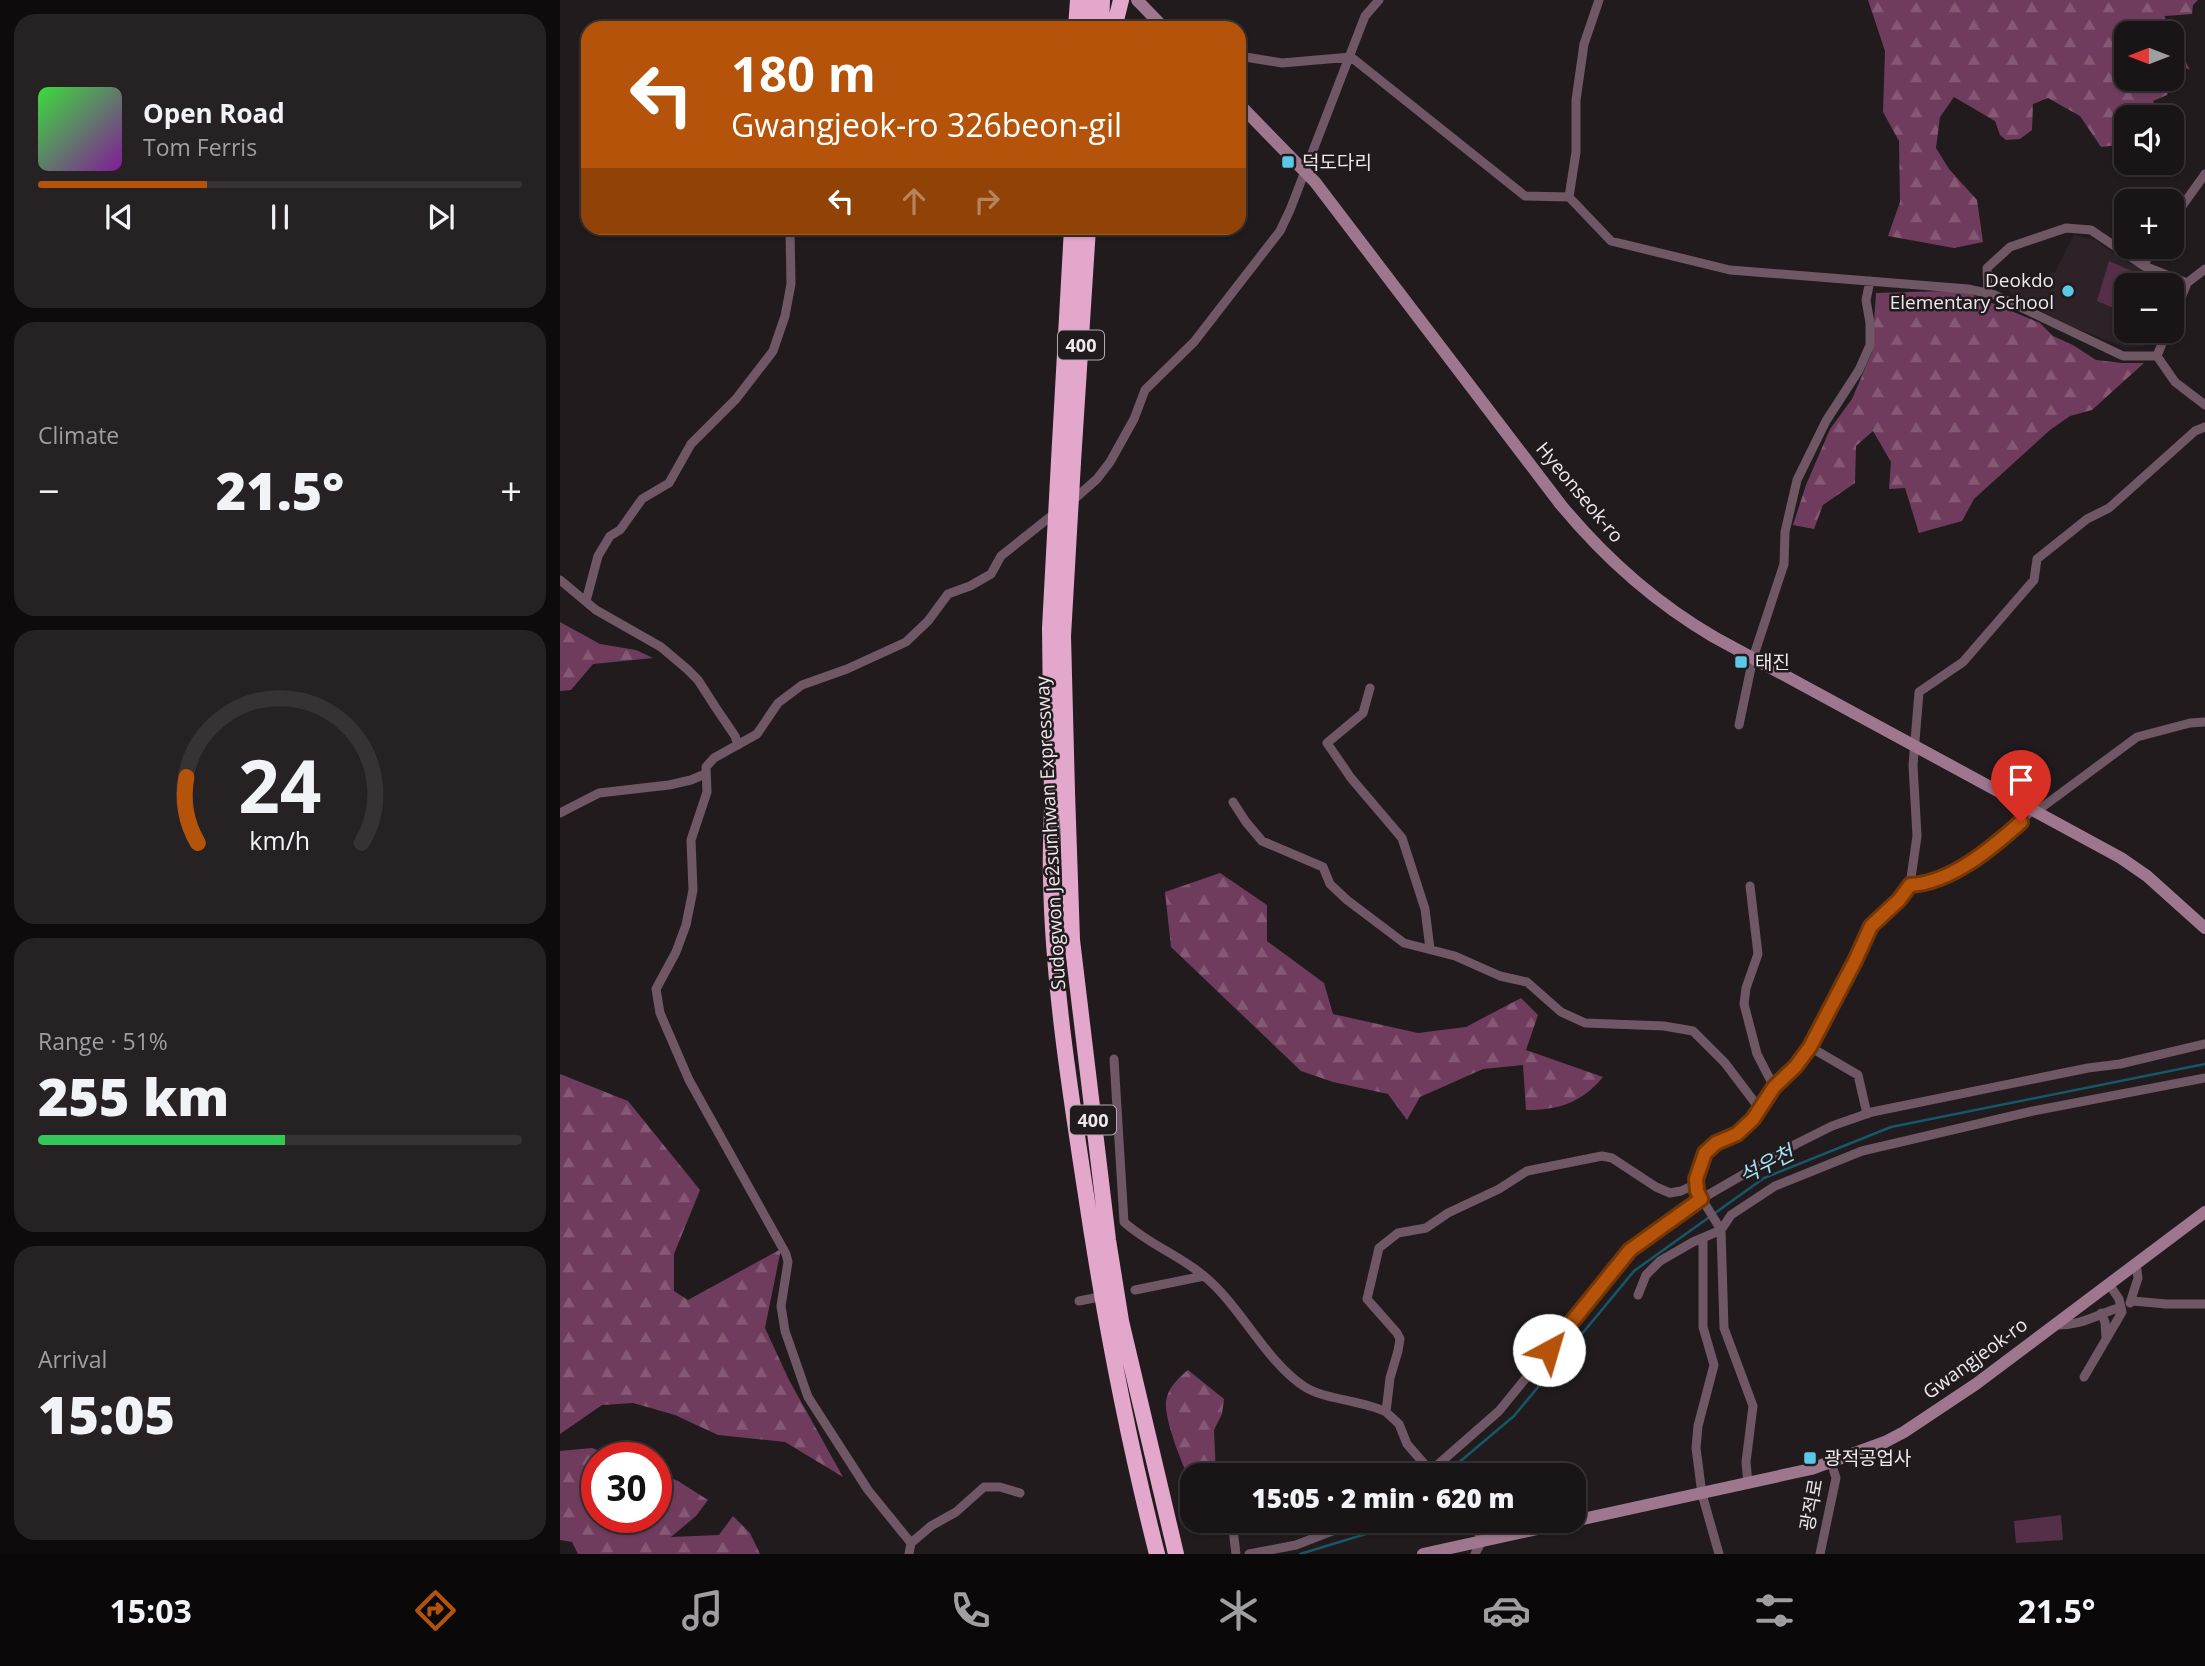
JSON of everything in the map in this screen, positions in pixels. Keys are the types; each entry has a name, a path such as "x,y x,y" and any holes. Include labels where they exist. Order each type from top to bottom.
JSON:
{"highway":[{"path":"1076,21 1078,0"},
{"path":"1088,21 1090,0"},
{"path":"1101,21 1102,0"},
{"path":"1116,21 1120,2"},
{"name":"Sudogwon Je2sunhwan Expressway","path":"1072,235 1059,796 1051,879 1057,972 1066,1058 1097,1266 1131,1447 1157,1554"},
{"name":"Sudogwon Je2sunhwan Expressway","path":"1066,461 1089,235"},
{"name":"Sudogwon Je2sunhwan Expressway","path":"1059,796 1085,1058 1121,1321 1176,1554"}],"street":[{"path":"1137,0 1157,21"},
{"path":"911,1543 868,1490 820,1419 808,1396 785,1331 780,1307 788,1262 786,1254 688,1080 660,1013 656,989 676,952 686,925 693,890 691,840 707,792 706,767 714,758 757,734 778,703 802,685 847,669 906,642 928,621 948,594 991,574 1001,556 1097,479 1124,440 1145,390 1194,342 1280,231 1365,16 1380,0"},
{"path":"1569,197 1576,152 1576,100 1583,55 1599,0"},
{"path":"1246,57 1282,63 1351,57 1525,196 1569,197 1611,242 1730,270 1968,289 1988,293 2123,356 2157,356"},
{"path":"1246,111 1305,171"},
{"name":"Hyeonseok-ro","path":"1305,171 1587,537 1634,582 1671,612 2135,867 2205,928"},
{"path":"2184,203 2205,174"},
{"path":"1988,293 1987,268 2010,247 2066,228 2091,230 2144,266 2187,283"},
{"path":"586,601 598,556 610,536 620,530 642,499 669,482 691,444 736,399 773,351 785,316 791,284 790,235"},
{"path":"2144,266 2147,259"},
{"path":"2184,290 2187,283 2205,269"},
{"path":"1739,725 1753,658 1784,564 1786,532 1797,480 1826,421 1859,370 1870,345 1866,300 1870,281"},
{"path":"2157,356 2162,343"},
{"path":"2157,356 2175,382 2205,405"},
{"path":"1745,1485 1753,1406 1724,1328 1719,1227 1701,1199 1696,1184 1705,1153 1716,1143 1737,1134 1753,1119 1774,1087 1796,1066 1810,1047 1871,926 1899,900 1910,885 1917,836 1913,765 1919,692 1963,662 2034,580 2037,559 2087,520 2109,508 2195,431 2205,428"},
{"path":"560,580 586,601 661,647 687,669 698,680 735,736 738,745"},
{"path":"1370,688 1363,713 1327,743 1402,838 1425,909 1430,949"},
{"path":"1910,885 1936,881 1958,870 2035,810 2137,737 2190,723 2205,722"},
{"path":"560,813 599,793 669,785 705,774"},
{"path":"1233,802 1262,841 1323,867 1330,884 1347,900 1404,943 1455,956 1500,976 1527,982 1561,1012 1585,1023 1664,1026 1693,1031 1725,1063 1759,1108"},
{"path":"1750,886 1758,954 1746,988 1744,1004 1757,1054 1774,1087"},
{"path":"1442,1463 1499,1411 1630,1250 1701,1199 1796,1144 1832,1126 1867,1114 2088,1068 2120,1064 2205,1044"},
{"path":"1810,1047 1858,1075 1867,1114"},
{"path":"1114,1059 1124,1222 1138,1235 1204,1276 1269,1352 1306,1387 1372,1405 1386,1412 1399,1424 1407,1444 1422,1463"},
{"path":"1638,1295 1646,1275 1660,1261 1703,1239 1731,1215 1775,1186 1862,1151 2033,1111 2205,1078"},
{"path":"1386,1412 1390,1378 1400,1339 1367,1299 1380,1248 1398,1233 1426,1228 1448,1213 1499,1189 1527,1171 1602,1156 1612,1158 1670,1193 1696,1184"},
{"name":"Gwangjeok-ro","path":"1704,1494 1832,1462 1904,1432 1976,1384 2205,1212"},
{"path":"1703,1239 1703,1327 1714,1365 1698,1426 1696,1448 1719,1554"},
{"path":"2084,1377 2122,1310 2133,1301 2138,1278 2136,1264"},
{"path":"1135,1290 1204,1276"},
{"path":"2109,1284 2119,1299 2122,1310"},
{"path":"1079,1301 1094,1298"},
{"path":"2133,1301 2205,1304"},
{"path":"2052,1325 2074,1326 2101,1313 2122,1310"},
{"path":"2101,1313 2105,1322 2106,1338"},
{"name":"광적로","path":"1820,1554 1836,1478 1832,1462"},
{"path":"909,1554 911,1543 931,1526 957,1512 984,1488 1000,1487 1020,1493"},
{"path":"1423,1554 1704,1494"},
{"path":"1233,1533 1236,1554"},
{"path":"1249,1554 1296,1545 1327,1533"},
{"path":"1478,1533 1482,1541"},
{"path":"1475,1554 1482,1541"}],"shaded area":[{"name":"Deokdo Elementary School","path":"2074,235 2095,240 2114,253 2114,259 2122,259 2149,273 2114,273 2114,343 2070,326 2014,297 2008,290 2056,271"},
{"path":"2109,261 2136,273 2114,273 2114,308 2097,301"},
{"name":"Deokdo Elementary School","path":"2115,343 2146,343 2144,346 2125,347"},
{"path":"2061,1515 2063,1540 2016,1543 2014,1521"}],"green space":[{"path":"1868,0 2198,0 2193,5 2192,14 2165,16 2166,21 2114,21 2114,91 2168,91 2167,95 2153,101 2155,105 2114,105 2114,145 2101,147 2080,116 2048,98 2033,104 2032,130 2020,139 2006,140 2000,135 1995,121 1954,97 1940,117 1936,148 1949,169 1977,200 1983,242 1954,248 1888,236 1900,202 1899,141 1883,112 1885,51"},
{"path":"1876,293 1968,293 2040,323 2053,336 2096,360 2144,363 2092,410 2070,416 2050,430 1974,499 1962,521 1919,533 1905,488 1889,489 1891,462 1873,431 1856,446 1855,483 1823,505 1814,529 1793,525 1806,485 1830,429 1852,399 1872,352"},
{"path":"560,622 600,644 636,650 653,658 593,664 571,690 560,691"},
{"path":"1220,873 1267,905 1267,941 1324,983 1333,1014 1418,1033 1466,1027 1521,998 1538,1015 1526,1050 1603,1077 1586,1093 1569,1103 1526,1110 1523,1065 1483,1069 1420,1097 1407,1120 1388,1094 1333,1082 1301,1071 1171,947 1165,892"},
{"path":"560,1074 628,1101 700,1190 674,1254 674,1291 688,1300 781,1249 765,1328 789,1380 843,1477 785,1442 718,1435 675,1415 633,1403 602,1405 560,1434"},
{"path":"1188,1370 1224,1399 1222,1414 1214,1430 1215,1463 1182,1463 1166,1409 1167,1396 1177,1380"},
{"path":"581,1449 581,1533 672,1533 672,1479 708,1500 696,1516 671,1537 719,1535 733,1516 750,1533 760,1554 578,1554 572,1542 560,1540 560,1451"}],"waterway":[{"name":"석우천","path":"1458,1463 1514,1416 1634,1271 1764,1178 1891,1127 2205,1064"},
{"name":"석우천","path":"1300,1554 1369,1533"}],"place":[{"name":"덕도다리","path":"1288,162"},
{"name":"Deokdo Elementary School","path":"2068,291"},
{"name":"태진","path":"1741,662"},
{"name":"광적공업사","path":"1810,1458"}],"route":[{"path":"1549,1350 1630,1250 1701,1199 1696,1179 1705,1153 1716,1143 1737,1134 1753,1119 1774,1087 1796,1066 1810,1047 1871,926 1899,900 1910,885 1936,881 1958,870 2021,822"}]}
